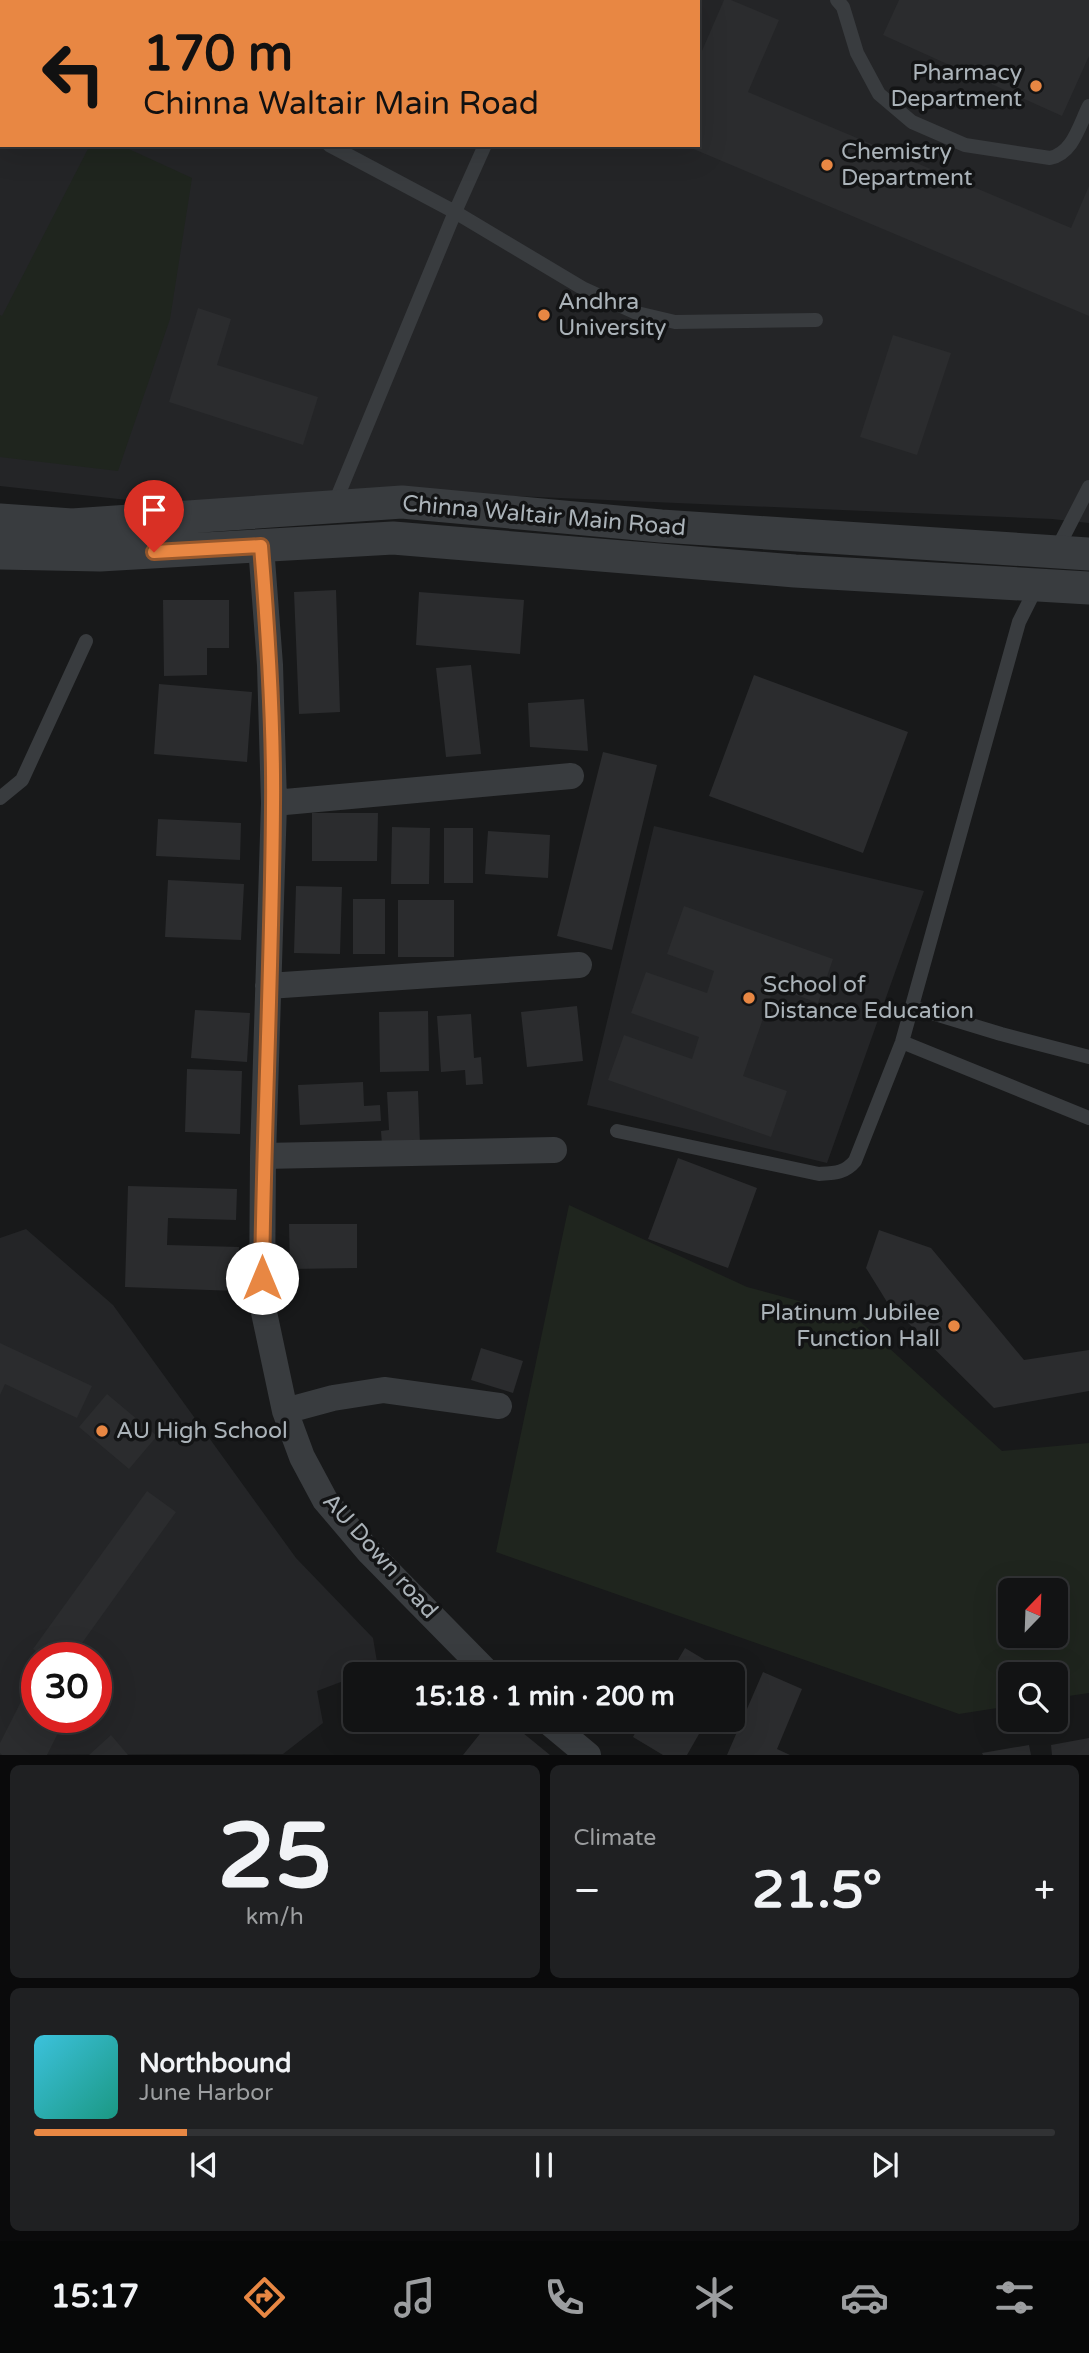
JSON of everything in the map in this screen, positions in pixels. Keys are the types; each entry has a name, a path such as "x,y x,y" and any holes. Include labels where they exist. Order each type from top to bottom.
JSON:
{"street":[{"name":"Chinna Waltair Main Road","path":"0,520 72,525 402,502 662,526 1047,567 1089,588"},
{"name":"Chinna Waltair Main Road","path":"0,553 100,555 393,538 795,571 1047,567 1089,554"},
{"name":"AU Down road","path":"261,546 270,665 274,803 263,1156 262,1303 285,1411 302,1457 326,1500 370,1553 477,1662"},
{"path":"274,803 571,776"},
{"path":"268,986 579,965"},
{"path":"263,1156 554,1150"},
{"path":"285,1411 333,1398 384,1390 499,1406"},
{"path":"561,1732 589,1755"}],"lane":[{"path":"837,0 842,7 857,53 879,93 912,122 965,145 1050,158 1060,156 1067,150 1089,106"},
{"path":"333,147 455,212 584,289 637,313 675,322 816,320"},
{"path":"333,506 484,147"},
{"path":"617,1131 819,1174 848,1169 861,1151 902,1042 1019,622 1089,487"},
{"path":"0,798 22,780 86,641"},
{"path":"912,1007 1089,1057"},
{"path":"902,1042 1089,1118"}],"shaded area":[{"name":"Andhra University","path":"700,0 1089,0 1089,523 1052,519 468,494 146,502 0,486 0,147 700,147"},
{"path":"89,147 124,147 192,178 170,319 118,471 0,457 0,315 2,316"},
{"name":"School of Distance Education","path":"654,826 924,891 827,1163 587,1105"},
{"path":"569,1205 747,1287 854,1316 1002,1451 1089,1443 1089,1693 1068,1696 1068,1662 998,1662 998,1708 959,1714 496,1552"},
{"name":"AU High School","path":"26,1229 113,1305 296,1558 373,1638 377,1662 343,1662 343,1681 317,1691 323,1723 283,1754 0,1755 0,1238"}],"building":[{"name":"Chemistry Department","path":"724,0 731,0 779,20 748,92 1071,228 1089,186 1089,316 689,147 700,147 700,55"},
{"name":"Pharmacy Department","path":"899,0 1089,0 1089,56 1062,116 883,35"},
{"path":"198,308 231,319 217,365 318,397 303,445 169,402"},
{"path":"893,335 951,353 917,455 860,437"},
{"path":"336,590 340,712 299,714 294,592"},
{"path":"419,592 524,600 520,654 416,645"},
{"path":"163,600 229,600 229,648 207,648 207,675 164,676"},
{"path":"471,665 481,754 446,757 436,668"},
{"path":"754,675 908,732 863,853 709,796"},
{"path":"159,684 252,692 247,762 154,754"},
{"path":"584,699 588,751 530,747 528,703"},
{"path":"603,752 657,765 612,950 557,936"},
{"path":"312,813 378,813 377,861 312,861"},
{"path":"158,819 241,823 240,860 156,856"},
{"path":"392,827 430,828 429,884 391,884"},
{"path":"444,828 473,828 473,883 444,883"},
{"path":"488,831 550,835 548,878 485,874"},
{"path":"168,880 244,884 241,940 165,937"},
{"path":"296,886 342,887 340,954 294,953"},
{"path":"353,899 385,899 385,954 353,954"},
{"path":"398,900 454,900 454,957 398,957"},
{"path":"684,906 833,959 818,1003 774,987 743,1076 787,1091 771,1137 608,1080 624,1035 692,1059 699,1037 631,1013 646,972 707,993 714,971 667,954"},
{"path":"577,1006 583,1061 527,1067 521,1012"},
{"path":"195,1010 250,1013 247,1062 191,1058"},
{"path":"428,1011 429,1071 380,1072 379,1012"},
{"path":"471,1014 474,1058 481,1057 483,1084 466,1085 465,1070 441,1072 437,1016"},
{"path":"187,1069 242,1071 240,1134 185,1132"},
{"path":"363,1082 364,1106 380,1105 381,1121 300,1125 298,1085"},
{"path":"418,1091 420,1144 382,1145 381,1131 389,1130 387,1092"},
{"path":"678,1158 757,1188 728,1268 648,1239"},
{"path":"128,1186 237,1189 236,1220 168,1218 167,1245 239,1247 237,1291 125,1287"},
{"path":"289,1224 357,1224 357,1268 290,1269"},
{"name":"Platinum Jubilee Function Hall","path":"879,1230 931,1248 1024,1360 1089,1350 1089,1391 994,1408 887,1302 866,1268"},
{"path":"0,1343 92,1386 77,1418 5,1384 0,1395"},
{"path":"481,1348 523,1361 513,1393 471,1380"},
{"path":"107,1394 157,1436 129,1469 79,1427"},
{"path":"147,1491 176,1512 83,1642 38,1642"},
{"path":"685,1648 708,1662 677,1662"},
{"path":"763,1672 802,1689 777,1749 790,1755 727,1755 737,1732 745,1732 745,1714"},
{"path":"21,1702 21,1733 58,1733 47,1755 2,1755 0,1743"},
{"path":"481,1732 522,1732 550,1755 463,1755"},
{"path":"636,1732 700,1732 687,1755 663,1755 633,1737"},
{"path":"111,1735 128,1755 89,1755"},
{"path":"1089,1738 1089,1755 1052,1755 1051,1745"},
{"path":"1029,1745 1031,1755 982,1753"}],"place":[{"name":"Pharmacy Department","path":"1036,86"},
{"name":"Chemistry Department","path":"827,165"},
{"name":"Andhra University","path":"544,315"},
{"name":"School of Distance Education","path":"749,998"},
{"name":"Platinum Jubilee Function Hall","path":"954,1326"},
{"name":"AU High School","path":"102,1431"}],"route":[{"path":"154,552 261,546 270,665 274,803 262,1278"}]}
